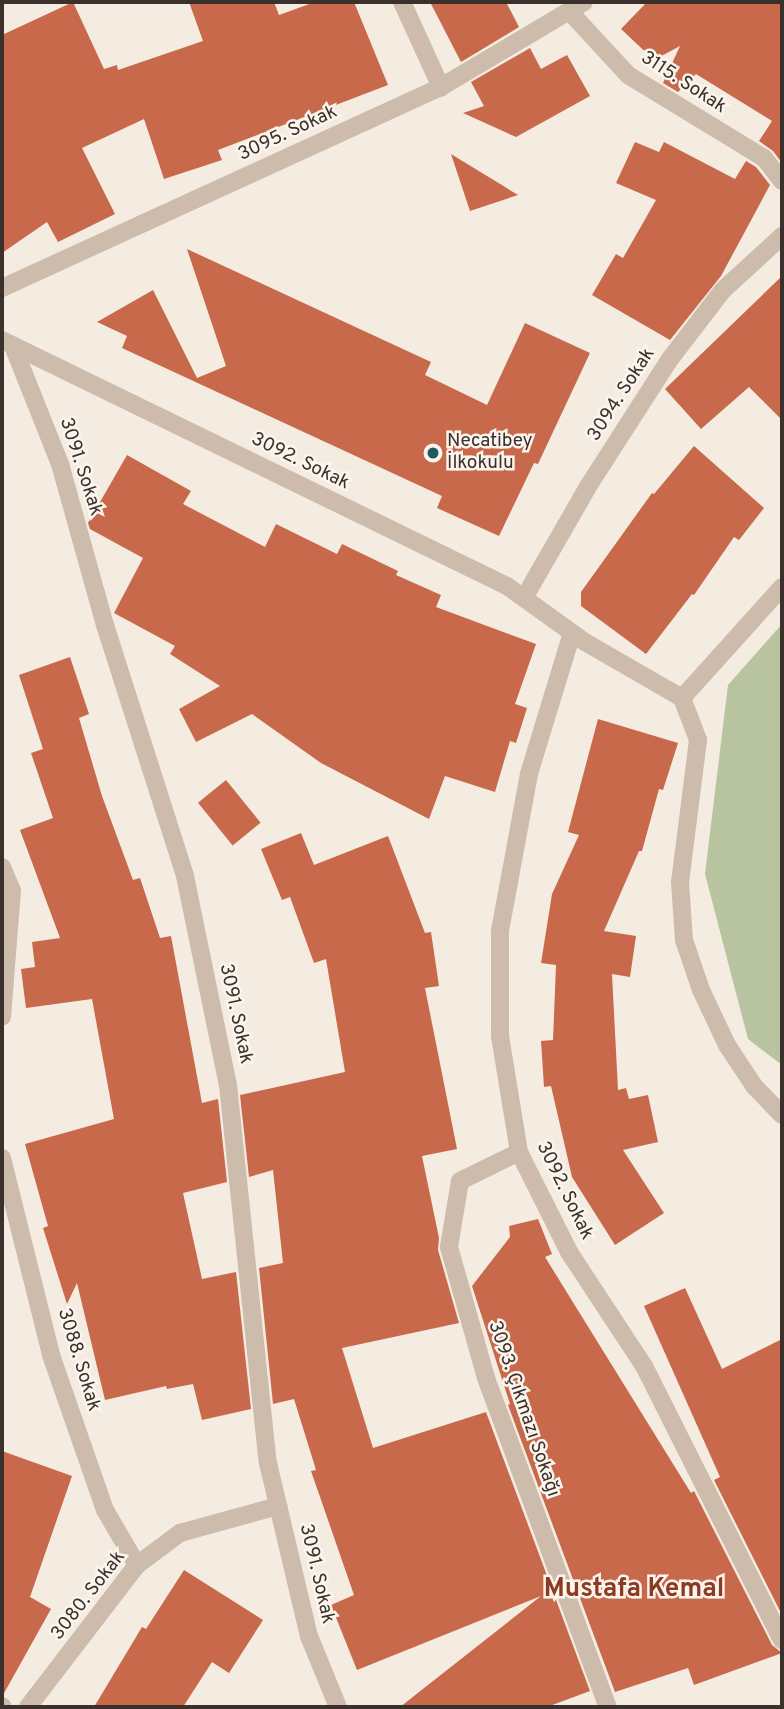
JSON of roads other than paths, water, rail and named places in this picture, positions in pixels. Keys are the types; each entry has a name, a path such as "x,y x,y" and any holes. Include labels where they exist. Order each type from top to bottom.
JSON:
{"street":[{"path":"402,2 441,87"},
{"name":"3095. Sokak","path":"2,288 441,87 576,6"},
{"name":"3115. Sokak","path":"576,6 628,75 764,158 782,181"},
{"name":"3094. Sokak","path":"524,598 589,485 670,359 723,290 782,236"},
{"name":"3092. Sokak","path":"8,343 507,586 572,633 682,698"},
{"name":"3091. Sokak","path":"8,343 60,464 105,625 185,876 228,1084 268,1463 309,1636 338,1707"},
{"path":"782,587 682,698 698,740 680,882 684,940 701,990 727,1045 754,1086 782,1115"},
{"name":"3092. Sokak","path":"572,633 529,774 500,931 500,1037 519,1152 569,1252 644,1366 782,1640"},
{"path":"2,867 12,890 2,1017"},
{"name":"3093. Çıkmazı Sokağı","path":"519,1152 460,1181 449,1247 486,1378 608,1707"},
{"name":"3088. Sokak","path":"2,1158 51,1354 105,1510 137,1565"},
{"name":"3080. Sokak","path":"28,1707 137,1565 180,1533 278,1506"}],"place":[{"name":"Necatibey İlkokulu","path":"433,453"}],"district":[{"name":"Mustafa Kemal","path":"634,1590"}]}
